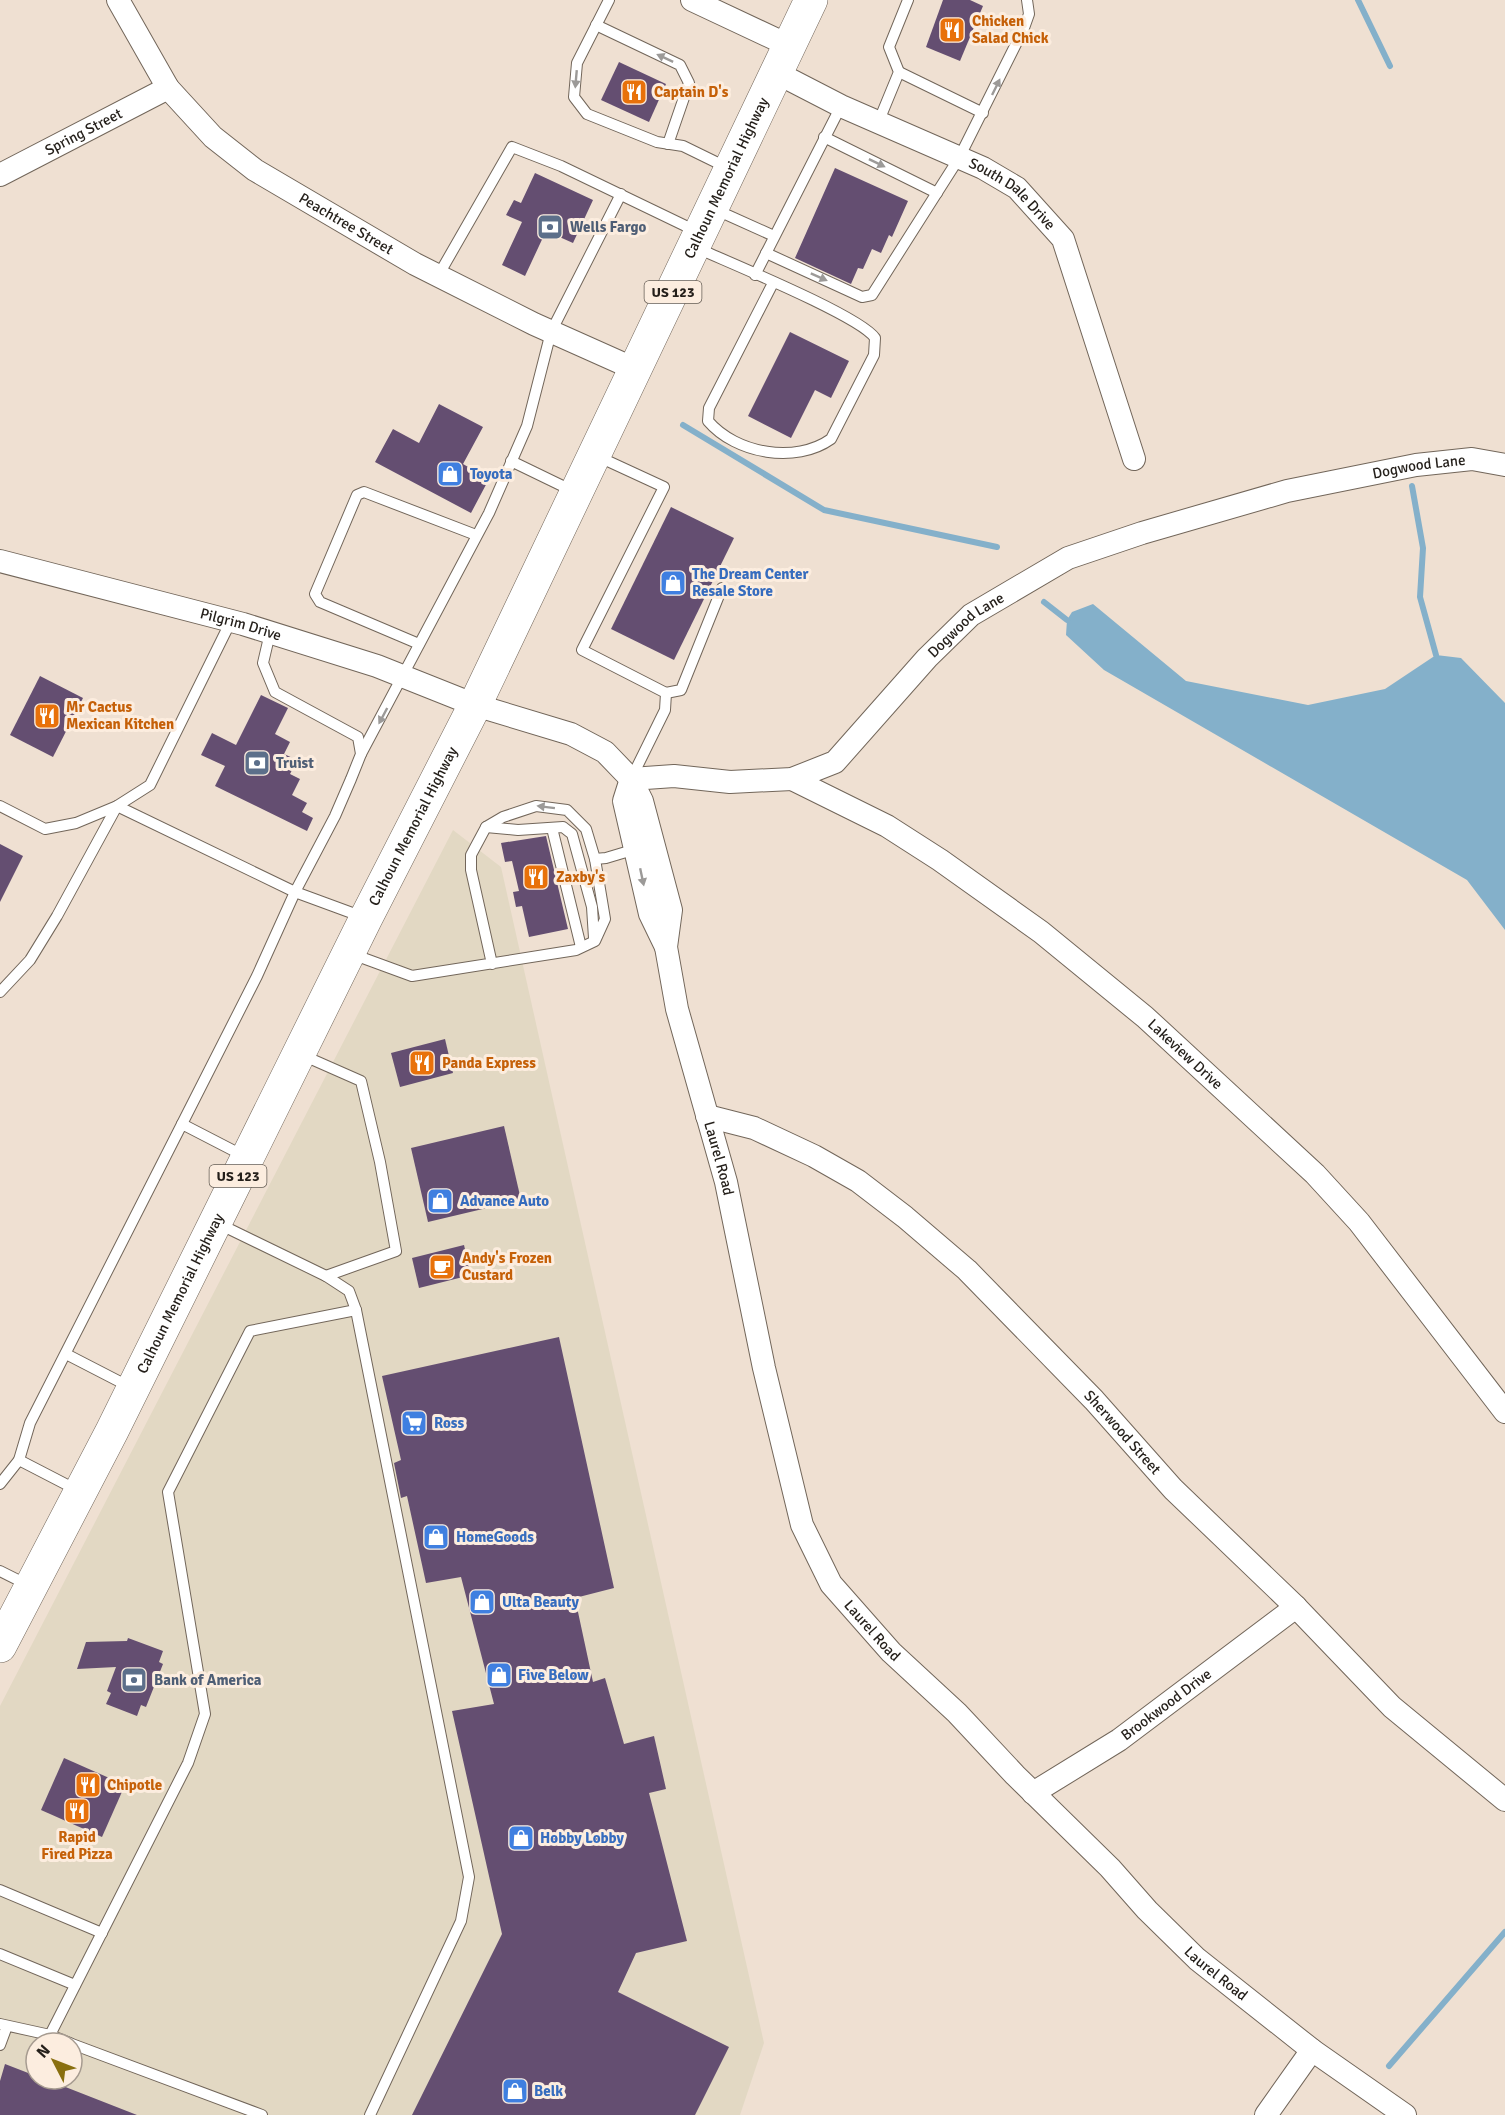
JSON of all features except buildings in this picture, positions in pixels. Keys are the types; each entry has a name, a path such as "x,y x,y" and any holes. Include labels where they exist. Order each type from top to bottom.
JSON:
{"highway":[{"name":"Calhoun Memorial Highway","path":"0,1646 132,1389 366,918 475,705 637,370 811,0"}],"street":[{"name":"Peachtree Street","path":"118,0 168,88 213,137 255,170 438,276 551,332 637,370"},
{"name":"South Dale Drive","path":"692,0 783,60 841,106 959,158 1017,188 1064,239 1134,459"},
{"name":"Spring Street","path":"0,175 168,88"},
{"name":"Dogwood Lane","path":"631,779 674,776 730,782 792,779 835,762 927,658 971,615 1016,586 1068,558 1142,533 1287,491 1416,465 1472,459 1505,464"},
{"name":"Pilgrim Drive","path":"0,561 231,621 402,676 475,705"},
{"path":"475,705 571,734 605,752 631,779"},
{"name":"Laurel Road","path":"631,779 624,801 650,914 666,947 677,1010 726,1182 764,1368 802,1525 831,1584 891,1652 957,1713 1032,1793 1197,1959 1312,2050 1405,2115"},
{"name":"Laurel Road","path":"631,779 642,801 672,910 666,947"},
{"name":"Lakeview Drive","path":"792,779 887,826 940,860 1041,932 1145,1017 1316,1174 1352,1214 1505,1412"},
{"name":"Sherwood Street","path":"707,1116 754,1128 814,1156 858,1181 914,1225 966,1270 1094,1400 1173,1489 1296,1607 1392,1707 1505,1800"},
{"name":"Brookwood Drive","path":"1032,1793 1119,1740 1296,1607"},
{"path":"1266,2115 1312,2050"}],"lane":[{"path":"609,0 577,63 574,97 587,114 621,130 682,146 731,170"},
{"path":"908,0 889,47 899,72 983,113"},
{"path":"766,254 868,297 872,295 959,158 983,113 1024,28 1029,15 1027,0"},
{"path":"596,25 680,64 689,83 668,144"},
{"path":"878,123 899,72"},
{"path":"755,275 841,106"},
{"path":"824,137 937,193"},
{"path":"438,276 512,147 561,166 621,195 702,229 774,236"},
{"path":"0,1484 19,1460 30,1423 257,976 295,892 335,816 361,754 477,535 527,426 551,332 621,195"},
{"path":"702,229 755,275 860,324 875,338 876,348 831,438 821,446 770,453 751,448 714,429 708,421 709,408 772,283"},
{"path":"596,455 664,487 582,650 666,693 681,690 722,588"},
{"path":"511,461 578,493"},
{"path":"418,644 320,602 315,594 357,495 364,492 477,535"},
{"path":"0,806 45,829 76,823 117,806 150,785 231,621"},
{"path":"270,633 263,663 275,692 358,737 361,754"},
{"path":"631,779 665,710 666,693"},
{"path":"117,806 295,892 366,918"},
{"path":"0,992 30,960 57,916 117,806"},
{"path":"349,953 412,976 505,963 576,951 595,941 605,919 595,859 586,829 567,810 536,806 503,817 486,826 471,855 471,870 492,964"},
{"path":"486,826 518,830 563,827 572,834 592,907 595,941"},
{"path":"552,828 581,947"},
{"path":"595,859 636,849"},
{"path":"299,1054 361,1081 380,1162 396,1251 326,1276"},
{"path":"182,1124 247,1158"},
{"path":"215,1222 326,1276 349,1291 356,1310 469,1877 461,1921 370,2115"},
{"path":"52,2031 188,1763 205,1714 168,1492 250,1331 356,1310"},
{"path":"66,1354 132,1389"},
{"path":"19,1460 80,1491"},
{"path":"0,1571 31,1587"},
{"path":"0,1890 102,1933"},
{"path":"0,1954 75,1984"},
{"path":"0,2045 3,2025 31,2031"},
{"path":"84,2048 262,2115"}],"shaded area":[{"path":"453,830 501,867 764,2043 740,2115 0,2115 0,1706"}],"water":[{"path":"1093,604 1186,681 1308,705 1385,689 1436,655 1461,658 1505,703 1505,930 1467,880 1104,670 1066,635 1067,620 1072,612"}],"waterway":[{"path":"1358,0 1390,66"},
{"path":"683,425 824,510 997,547"},
{"path":"1412,486 1423,548 1420,597 1436,655"},
{"path":"1044,602 1067,620"},
{"path":"1389,2066 1505,1932"}],"place":[{"name":"Chicken Salad Chick","path":"952,30"},
{"name":"Captain D's","path":"634,92"},
{"name":"Wells Fargo","path":"550,227"},
{"name":"Toyota","path":"450,474"},
{"name":"The Dream Center Resale Store","path":"673,583"},
{"name":"Mr Cactus Mexican Kitchen","path":"47,716"},
{"name":"Truist","path":"257,763"},
{"name":"Zaxby's","path":"536,877"},
{"name":"Panda Express","path":"422,1063"},
{"name":"Advance Auto","path":"440,1201"},
{"name":"Andy's Frozen Custard","path":"442,1267"},
{"name":"Ross","path":"414,1423"},
{"name":"HomeGoods","path":"436,1537"},
{"name":"Ulta Beauty","path":"482,1602"},
{"name":"Five Below","path":"499,1675"},
{"name":"Bank of America","path":"134,1680"},
{"name":"Chipotle","path":"88,1785"},
{"name":"Rapid Fired Pizza","path":"77,1811"},
{"name":"Hobby Lobby","path":"521,1838"},
{"name":"Belk","path":"515,2091"}]}
